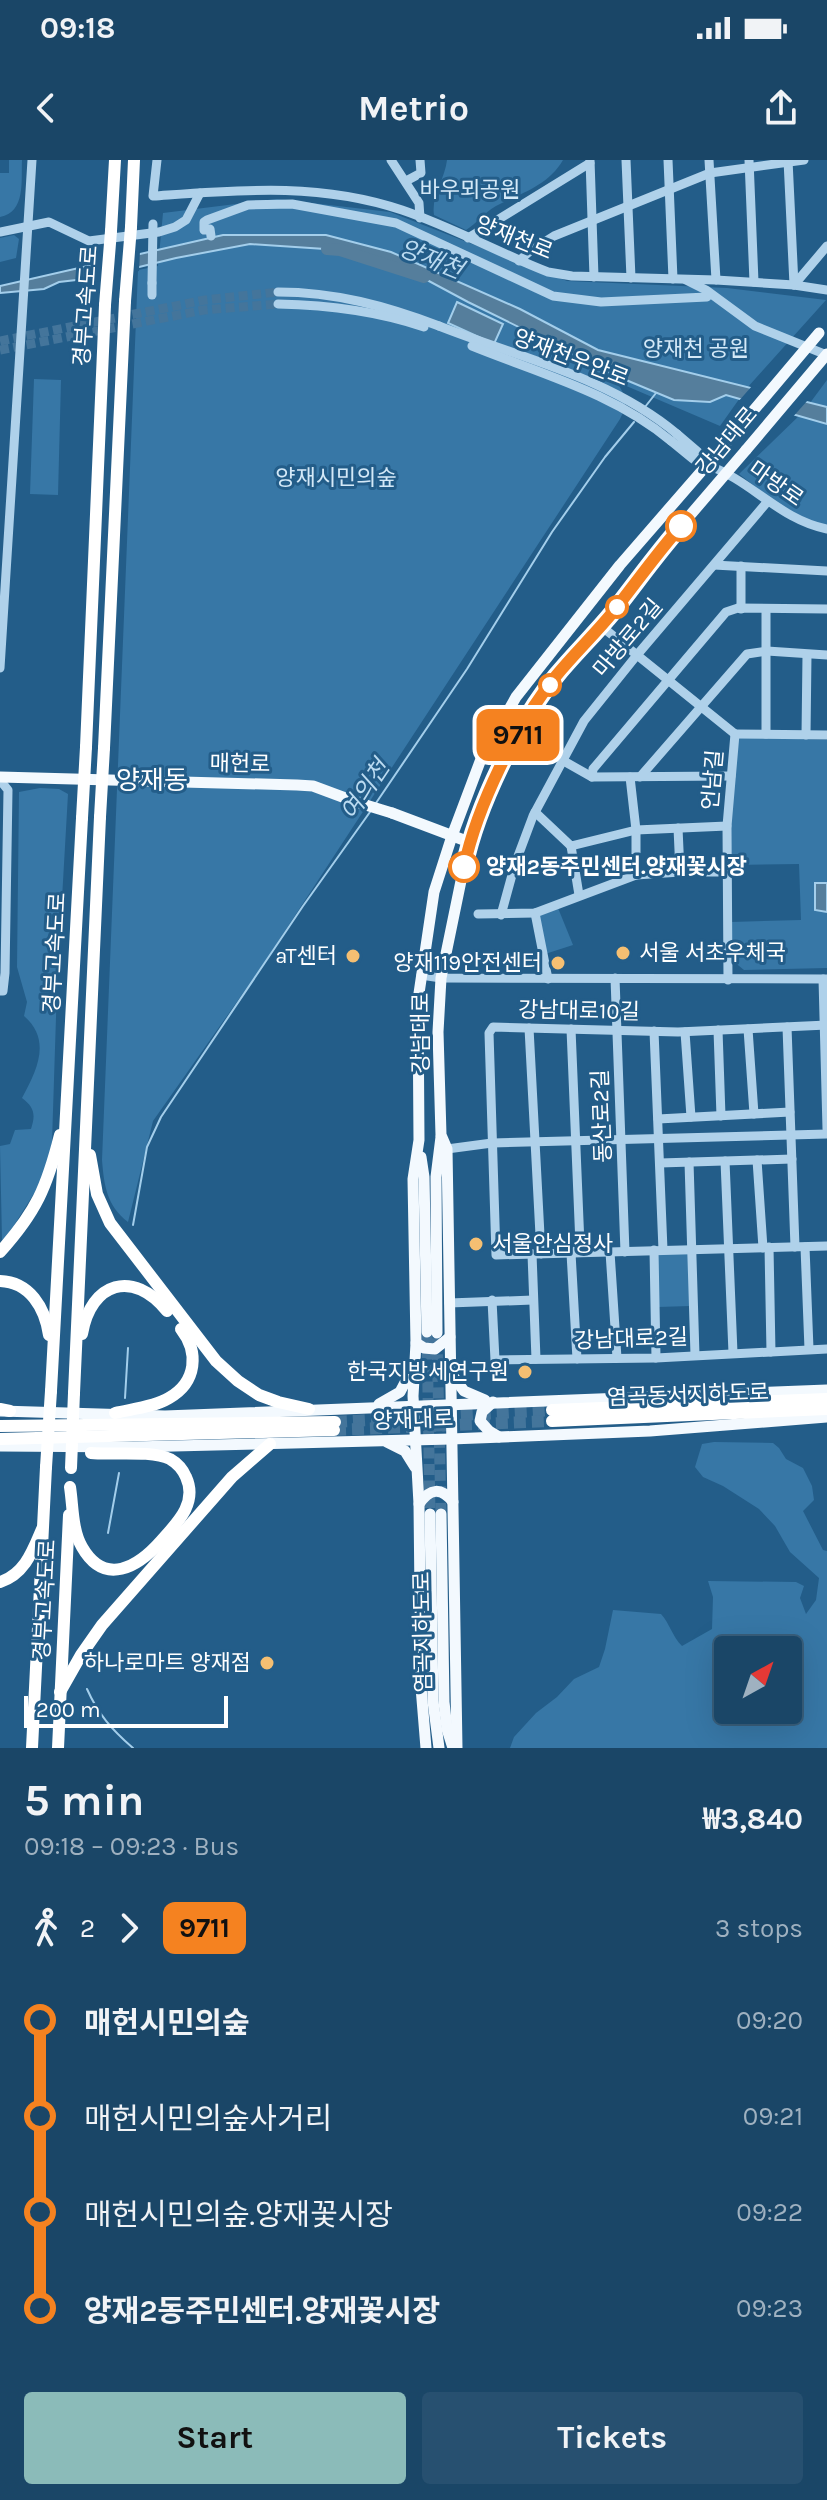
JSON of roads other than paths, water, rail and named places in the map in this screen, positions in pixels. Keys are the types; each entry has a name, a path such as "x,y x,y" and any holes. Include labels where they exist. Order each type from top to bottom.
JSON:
{"highway":[{"name":"경부고속도로","path":"32,1748 86,747 105,305 115,160"},
{"name":"경부고속도로","path":"58,1748 86,1105 134,160"},
{"path":"86,1105 93,1182 105,1213 126,1246 232,1377 269,1399 309,1409"},
{"path":"0,1252 27,1220 42,1195 67,1109"},
{"path":"0,1281 22,1286 38,1303 47,1324 52,1370"},
{"path":"74,1372 86,1316 104,1293 117,1286 130,1286 144,1290 157,1299 190,1341 193,1366 183,1387 167,1399 115,1413"},
{"name":"염곡동서지하도로","path":"827,1399 552,1415 827,1409"},
{"path":"0,1426 335,1426 0,1439"},
{"path":"60,1692 102,1625 232,1477 270,1444"},
{"path":"70,1487 80,1543 91,1559 106,1568 126,1568 143,1560 183,1516 189,1488 183,1472 172,1460 158,1455 91,1453"},
{"path":"0,1582 12,1577 26,1563 45,1522"}],"main road":[{"name":"강남대로","path":"416,1343 413,1179 419,1140 417,1039 421,975 434,892 481,759 516,697 620,565 827,324"},
{"name":"강남대로","path":"455,1748 447,1149 441,1135 438,1032 441,978 469,842 520,729 556,675 639,581 656,555 827,354"},
{"name":"매헌로","path":"0,778 313,786 469,842"},
{"path":"419,1140 424,1177 432,1332 436,1177 441,1135"},
{"path":"416,1343 426,1349 435,1349 450,1337"},
{"path":"416,1343 414,1405 419,1504 421,1687 426,1748"},
{"path":"358,1407 371,1407 404,1388 416,1343"},
{"path":"449,1369 464,1391 493,1402"},
{"name":"양재대로","path":"3,1410 165,1416 827,1390"},
{"path":"493,1402 484,1409 480,1418 485,1428 499,1437"},
{"name":"양재대로","path":"0,1446 133,1447 451,1439 650,1431 827,1417"},
{"path":"452,1475 459,1452 476,1438"},
{"path":"382,1440 405,1451 418,1475"},
{"path":"0,1454 91,1453 133,1447"},
{"path":"419,1504 428,1493 436,1490 443,1492 453,1502"},
{"name":"염곡지하도로","path":"439,1748 433,1701 436,1514 444,1702 447,1729 455,1748"}],"street":[{"name":"양재천로","path":"157,160 153,196 257,188 321,193 385,206 420,218 548,272 594,277 754,282 827,290"},
{"path":"391,160 419,203 420,218"},
{"path":"406,181 421,173 420,160"},
{"path":"626,160 631,278"},
{"path":"668,160 678,279 706,290 755,326 827,354"},
{"path":"709,160 721,280 717,289 722,302"},
{"path":"519,261 554,236 710,173 750,163 804,160"},
{"path":"0,668 33,161"},
{"path":"788,161 794,285"},
{"path":"468,238 590,162 594,277"},
{"path":"750,163 754,282"},
{"path":"0,232 29,224 55,223 80,239 96,242 159,232 186,220 200,193"},
{"path":"211,236 210,229 204,230 207,220 248,205 292,204 396,223 553,296 601,302 707,297"},
{"path":"152,295 153,224"},
{"path":"794,285 827,246"},
{"name":"양재천우안로","path":"278,292 361,300 437,329 612,401 674,438 693,459 707,465"},
{"name":"양재천우안로","path":"278,304 364,311 437,329"},
{"name":"마방로","path":"707,465 728,472 791,518 827,529"},
{"name":"마방로2길","path":"501,915 515,864 535,812 596,705 768,501"},
{"path":"714,565 827,571"},
{"path":"741,566 741,609"},
{"path":"592,777 593,769 726,612 741,609 827,609"},
{"path":"766,610 766,734"},
{"path":"601,626 735,734"},
{"path":"636,875 635,777 702,707 747,654 767,651 827,655"},
{"path":"806,735 807,655"},
{"path":"520,729 562,760 592,777 731,776"},
{"name":"언남길","path":"728,980 727,826 735,734 827,735"},
{"path":"0,778 8,790 3,860 1,987"},
{"path":"535,812 571,846 579,895"},
{"name":"언남길","path":"571,846 636,830 727,826"},
{"path":"678,828 680,872"},
{"path":"478,914 535,913 636,875 727,872"},
{"path":"535,913 548,979"},
{"path":"421,975 441,978 825,979 827,1132 492,1143 447,1149"},
{"name":"동산로2길","path":"615,978 625,1252"},
{"name":"강남대로10길","path":"492,1143 489,1033 493,1027 685,1032 826,1025"},
{"path":"787,1027 792,1159 809,1349"},
{"path":"529,1028 537,1254 533,1300 536,1359"},
{"path":"571,1029 580,1245 572,1253 577,1359"},
{"path":"748,1029 754,1114"},
{"path":"718,1030 721,1116"},
{"path":"654,1031 660,1163 656,1358"},
{"path":"685,1032 691,1117"},
{"path":"658,1119 790,1112"},
{"path":"492,1143 496,1255 827,1246"},
{"path":"660,1163 792,1159"},
{"path":"757,1160 766,1248 771,1352"},
{"path":"725,1161 733,1353"},
{"path":"689,1162 695,1355"},
{"path":"610,1252 617,1358"},
{"name":"강남대로2길","path":"492,1300 495,1360 656,1358 827,1349"},
{"path":"449,1303 533,1300"}],"waterway":[{"name":"양재천","path":"327,249 340,250 424,277"},
{"name":"여의천","path":"645,407 656,393"},
{"name":"여의천","path":"376,803 467,669 552,532 634,422"},
{"name":"여의천","path":"133,1225 147,1147 161,1117 370,812"},
{"name":"여의천","path":"125,1398 128,1348"},
{"name":"여의천","path":"108,1533 119,1473"},
{"name":"여의천","path":"87,1689 106,1721 133,1748"}],"tunnel":[{"path":"0,341 205,300 278,292"},
{"path":"0,350 204,310 278,304"},
{"path":"427,1332 430,1514"},
{"path":"437,1338 441,1514"},
{"path":"335,1422 552,1410"},
{"path":"334,1430 552,1421"}],"place":[{"name":"양재2동주민센터.양재꽃시장","path":"464,867"},
{"name":"서울 서초우체국","path":"623,953"},
{"name":"aT센터","path":"353,956"},
{"name":"양재119안전센터","path":"558,963"},
{"name":"서울안심정사","path":"476,1244"},
{"name":"한국지방세연구원","path":"525,1372"},
{"name":"하나로마트 양재점","path":"267,1663"}],"district":[{"name":"양재동","path":"152,780"}],"park label":[{"name":"바우뫼공원","path":"470,190"},
{"name":"양재천 공원","path":"696,349"},
{"name":"양재시민의숲","path":"336,478"}]}
